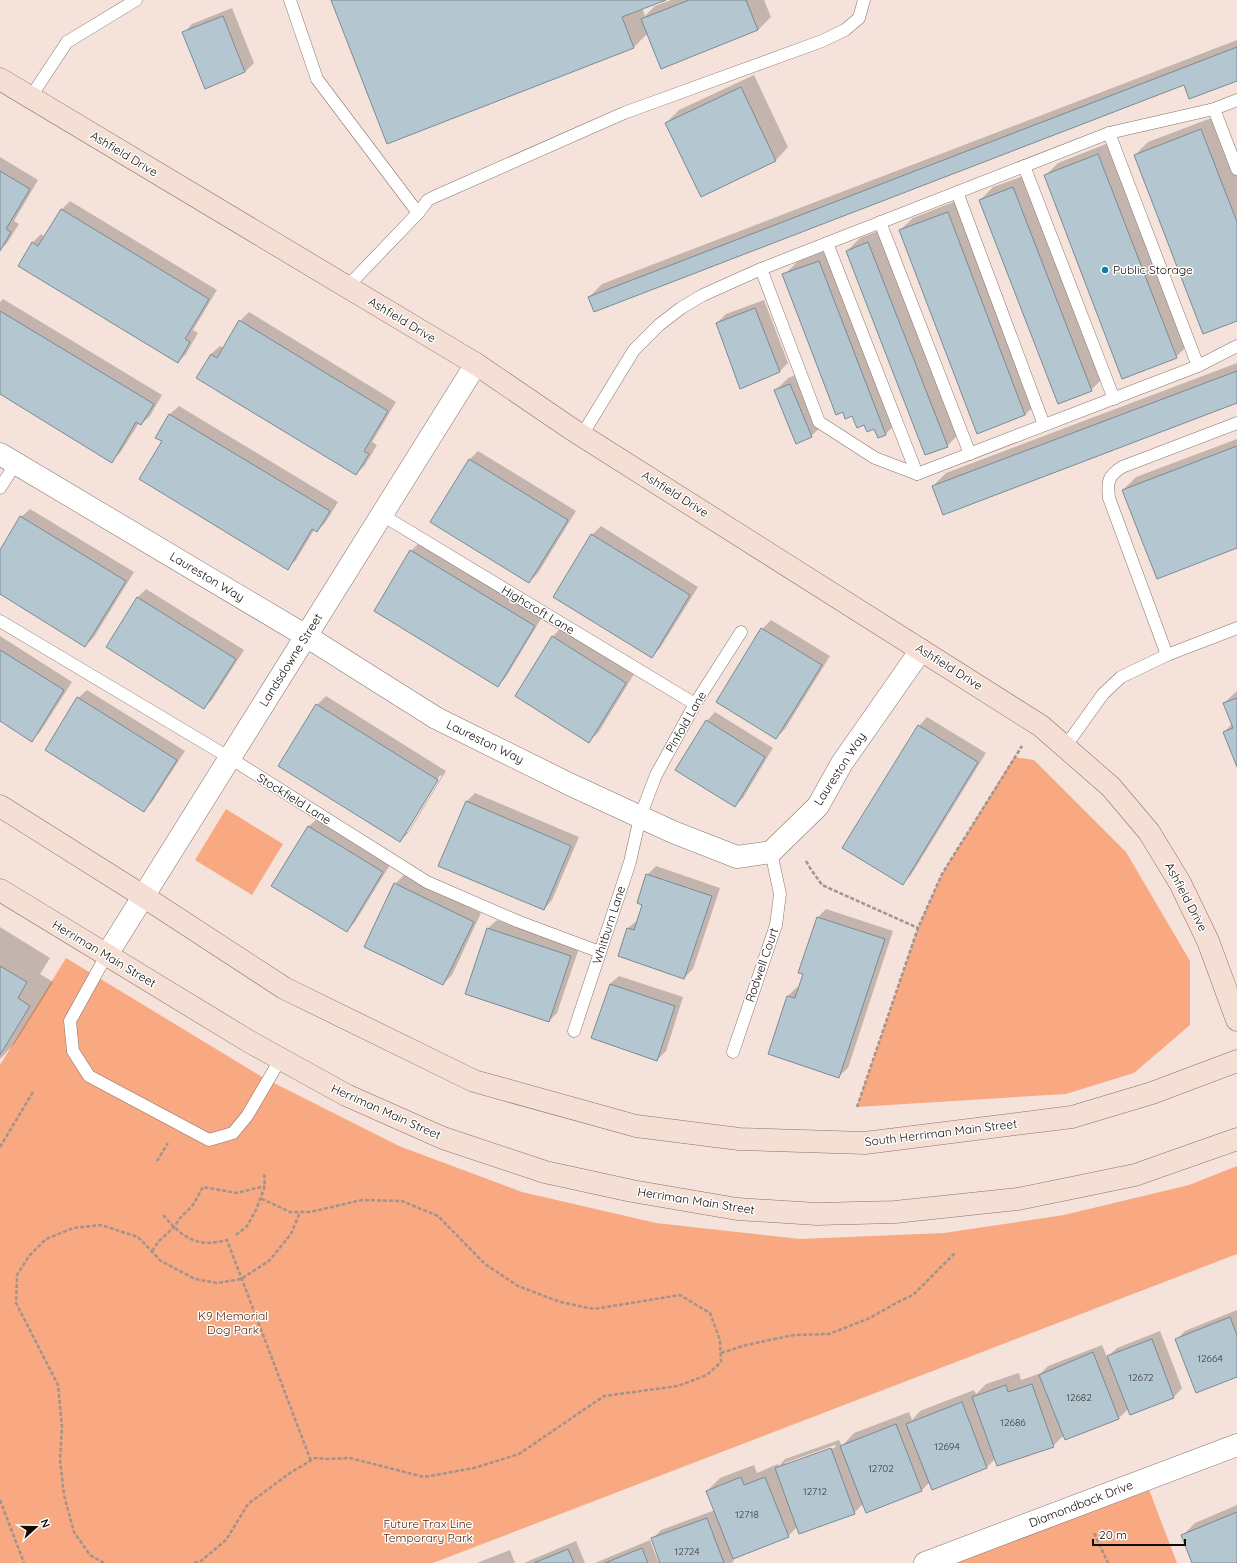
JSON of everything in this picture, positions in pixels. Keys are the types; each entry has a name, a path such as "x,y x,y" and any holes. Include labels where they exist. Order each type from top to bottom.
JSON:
{"main road":[{"name":"Ashfield Drive","path":"0,79 476,364 582,435 1041,726 1111,787 1149,832 1180,884 1208,941 1237,1020"},
{"path":"0,806 143,896"},
{"name":"Herriman Main Street","path":"0,890 106,956 280,1060 346,1095 443,1138 545,1172 632,1191 736,1209 817,1214 895,1212 1018,1199 1135,1175 1237,1139"},
{"name":"South Herriman Main Street","path":"143,896 284,988 474,1081 636,1126 739,1138 865,1143 1072,1116 1152,1093 1237,1060"}],"street":[{"name":"Landsdowne Street","path":"106,956 476,364"},
{"name":"Laureston Way","path":"8,459 306,636 436,718 640,817 673,832 737,857 771,852 818,806 842,764 921,650"},
{"name":"Diamondback Drive","path":"925,1563 1237,1445"}],"lane":[{"path":"30,98 67,42 136,0"},
{"path":"290,0 318,79 418,213"},
{"path":"347,287 418,213 428,200 624,114 822,41 845,30 859,18 864,0"},
{"path":"582,435 634,350 659,325 681,308 703,295 761,269 1109,132 1214,109 1237,100"},
{"path":"1214,109 1237,169"},
{"path":"1109,132 1198,366"},
{"path":"1024,166 1114,399"},
{"path":"957,192 1044,425"},
{"path":"880,222 970,454"},
{"path":"827,243 917,474"},
{"path":"761,269 819,422 875,458 917,474 1198,366 1237,346"},
{"path":"1167,655 1109,498 1108,483 1110,476 1122,467 1237,423"},
{"path":"0,488 8,459"},
{"name":"Highcroft Lane","path":"382,515 695,704"},
{"name":"Stockfield Lane","path":"0,621 230,758 427,882 517,921 600,952"},
{"path":"1065,747 1085,717 1112,685 1121,677 1167,655 1237,628"},
{"name":"Pinfold Lane","path":"640,817 656,775 695,704 741,632"},
{"name":"Whitburn Lane","path":"574,1031 630,862 640,817"},
{"name":"Rodwell Court","path":"733,1052 776,925 780,894 771,852"},
{"path":"106,956 70,1021 73,1051 89,1076 209,1140 232,1133 247,1116 280,1060"}],"path":[{"path":"857,1107 918,928 942,874 1022,746"},
{"path":"806,861 822,885 918,928"},
{"path":"0,1147 33,1092"},
{"path":"236,1235 247,1226 260,1198 265,1186 264,1173"},
{"path":"152,1252 159,1240 174,1227 180,1218 194,1205 203,1187 237,1193 265,1186"},
{"path":"194,1563 201,1561 226,1540 248,1504 290,1473 315,1458 350,1458 424,1477 474,1468 519,1454 604,1396 678,1386 707,1375 721,1362 720,1340 710,1313 680,1295 594,1309 560,1302 518,1286 485,1264 438,1216 402,1201 362,1200 310,1212 290,1212 260,1198"},
{"path":"104,1563 90,1555 74,1532 63,1488 60,1460 62,1427 58,1386 16,1303 17,1275 29,1256 46,1239 73,1228 101,1225 138,1237 161,1261 195,1278 217,1283 241,1279 269,1261 290,1234 300,1212"},
{"path":"163,1215 174,1227 193,1241 213,1244 227,1240 311,1461"},
{"path":"721,1353 746,1345 794,1335 829,1334 870,1318 913,1295 955,1254"},
{"path":"0,1500 24,1563"},
{"path":"1094,1533 1108,1563"}],"green space":[{"path":"1014,757 1034,760 1126,852 1190,961 1190,1025 1134,1073 1066,1094 857,1107 918,928 942,874"},
{"path":"226,809 283,844 252,895 195,860"},
{"name":"K9 Memorial Dog Park","path":"66,958 264,1078 399,1146 522,1192 656,1223 800,1239 944,1233 1064,1215 1189,1185 1237,1166 1237,1254 433,1563 0,1563 0,1065"},
{"path":"1145,1479 1177,1563 925,1563"}],"building":[{"path":"331,0 666,0 622,17 634,48 387,144"},
{"path":"689,0 746,0 758,30 661,69 641,19"},
{"path":"223,16 245,72 205,89 182,32"},
{"path":"1237,47 1237,81 1189,99 1184,85 594,312 588,297"},
{"path":"741,87 776,161 701,197 665,123"},
{"path":"1201,129 1237,222 1237,321 1203,334 1134,155"},
{"path":"1098,154 1177,358 1122,379 1044,175"},
{"path":"0,171 30,189 6,229 11,232 0,251"},
{"path":"1013,187 1092,391 1058,404 979,200"},
{"path":"61,209 209,299 185,339 190,342 178,363 18,266 32,242 38,246"},
{"path":"948,212 1025,415 977,434 899,230"},
{"path":"868,242 948,447 925,455 846,251"},
{"path":"819,261 886,435 878,438 874,429 867,432 864,425 857,428 852,416 845,419 843,412 836,415 782,274"},
{"path":"755,308 780,372 740,389 716,323"},
{"path":"0,311 154,404 141,425 136,422 112,463 0,394"},
{"path":"239,320 388,411 364,451 369,454 356,475 196,378 211,354 217,358"},
{"path":"1237,371 1237,403 943,515 932,486"},
{"path":"790,384 812,437 796,444 774,390"},
{"path":"169,414 330,511 317,532 312,529 288,570 139,479 162,441 155,438"},
{"path":"1237,446 1237,548 1157,579 1122,490"},
{"path":"469,459 568,520 529,583 430,522"},
{"path":"20,516 126,581 85,647 0,594 0,550"},
{"path":"591,534 690,595 652,658 553,597"},
{"path":"410,550 535,626 498,687 374,611"},
{"path":"137,597 236,659 204,709 106,647"},
{"path":"761,628 822,665 776,739 716,702"},
{"path":"552,636 626,683 589,743 515,696"},
{"path":"0,650 64,690 32,742 0,721"},
{"path":"77,697 177,760 144,812 45,750"},
{"path":"1237,698 1237,767 1223,732 1233,728 1223,703"},
{"path":"316,704 438,780 400,842 278,766"},
{"path":"706,720 765,757 735,807 675,770"},
{"path":"918,725 978,762 903,885 842,848"},
{"path":"466,801 571,846 544,910 438,866"},
{"path":"308,826 383,872 347,932 271,886"},
{"path":"646,874 712,896 684,979 618,956 627,928 634,930 642,905 637,903"},
{"path":"394,883 474,922 443,985 364,947"},
{"path":"817,917 885,939 839,1078 768,1054 787,996 795,998 803,974 798,973"},
{"path":"487,928 571,956 549,1022 465,994"},
{"path":"0,966 27,982 18,998 30,1006 0,1055"},
{"path":"610,984 675,1006 657,1061 591,1038"},
{"path":"1230,1317 1237,1335 1237,1377 1196,1393 1175,1339"},
{"path":"1152,1339 1174,1398 1130,1415 1107,1356"},
{"path":"1093,1352 1119,1419 1065,1440 1039,1375"},
{"path":"1032,1384 1054,1447 997,1466 972,1397 1006,1385 1008,1392"},
{"path":"962,1402 987,1468 932,1490 906,1424"},
{"path":"896,1424 922,1491 866,1513 840,1446"},
{"path":"831,1448 855,1514 799,1534 775,1468"},
{"path":"741,1477 744,1485 765,1477 789,1537 733,1559 706,1491"},
{"path":"1237,1512 1237,1563 1192,1563 1181,1535"},
{"path":"707,1518 724,1563 660,1563 651,1538"},
{"path":"642,1548 648,1563 605,1563"},
{"path":"568,1549 574,1563 534,1563"}],"place":[{"name":"Public Storage","path":"1105,270"}],"park label":[{"name":"Future Trax Line Temporary Park","path":"428,1531"}]}
